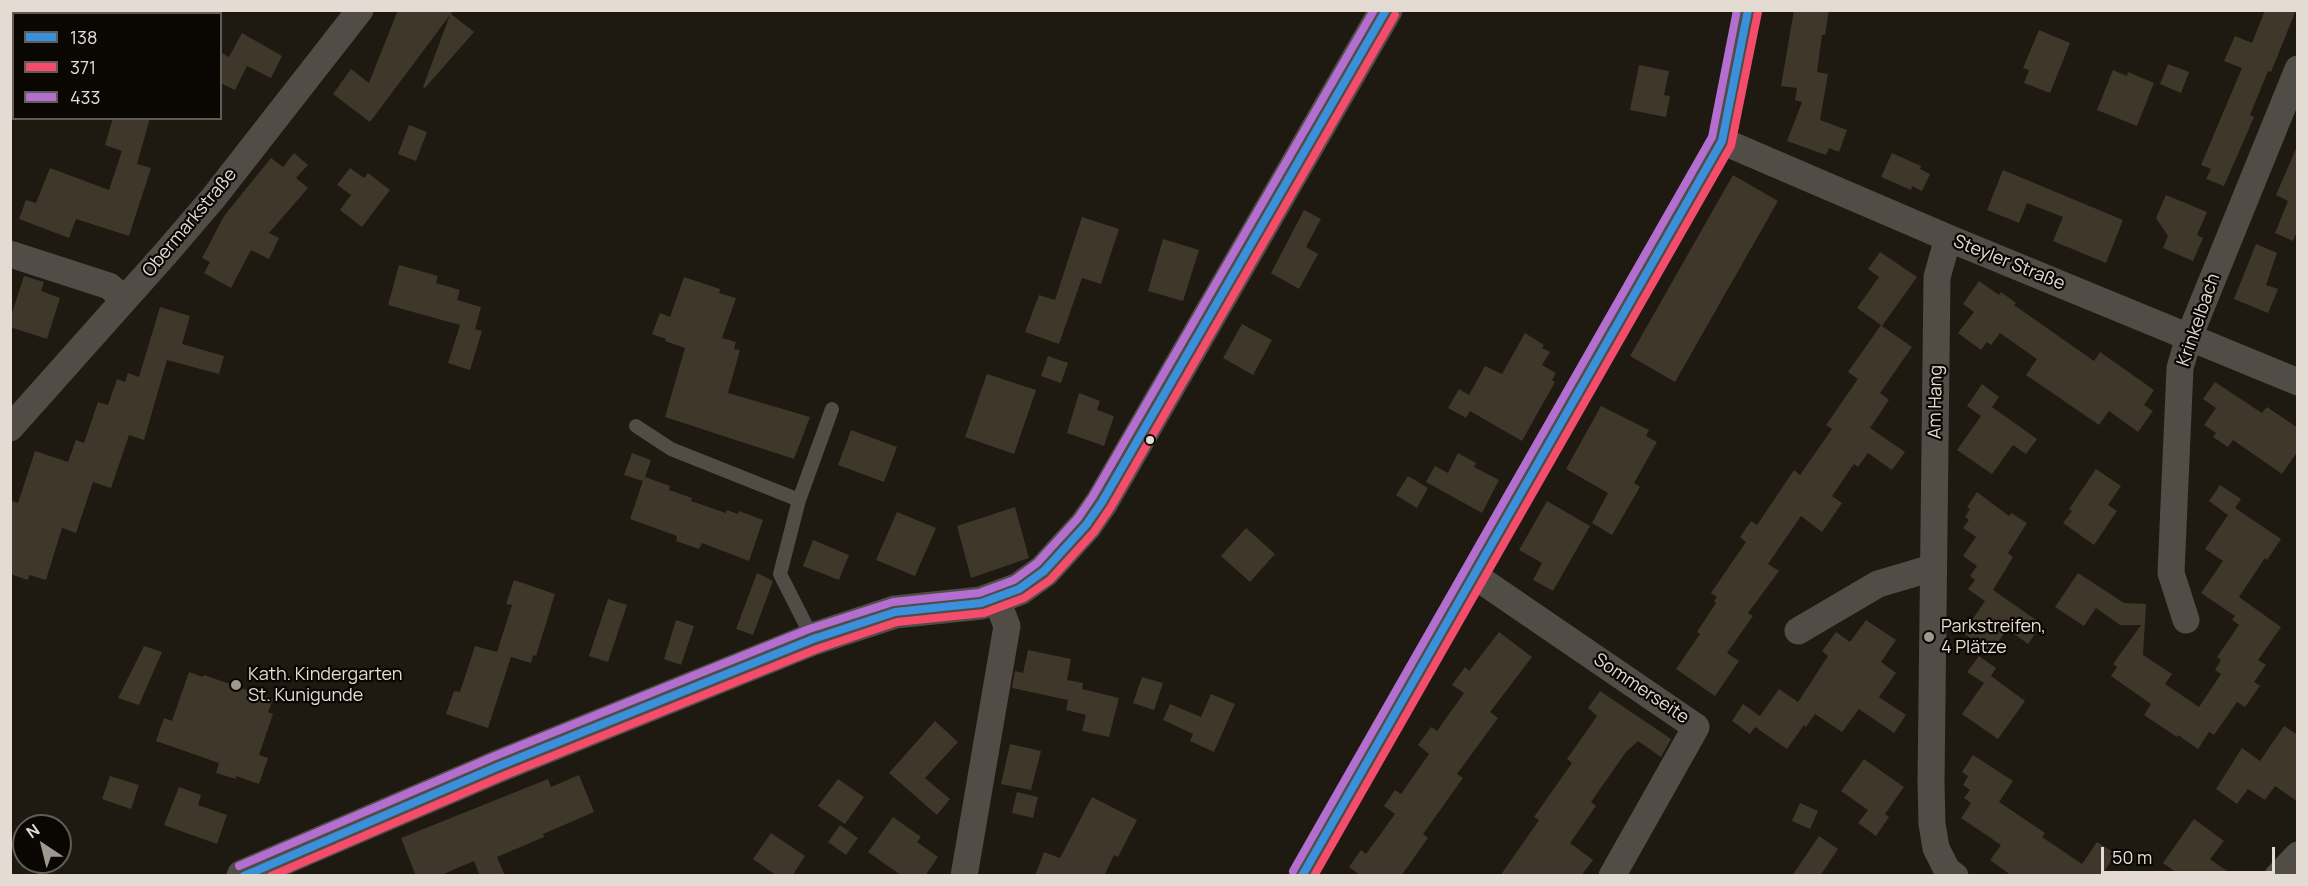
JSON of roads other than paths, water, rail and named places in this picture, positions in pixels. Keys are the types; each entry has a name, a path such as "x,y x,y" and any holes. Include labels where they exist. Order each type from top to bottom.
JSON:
{"main road":[{"path":"243,876 499,766 813,639 895,612 981,603 1019,589 1044,571 1086,525 1102,502 1386,10"}],"street":[{"name":"Obermarkstraße","path":"10,428 214,197 360,10"},
{"path":"1302,876 1722,141 1748,10"},
{"name":"Krinkelbach","path":"2186,620 2171,573 2180,368 2189,337 2298,69"},
{"name":"Steyler Straße","path":"1722,141 1948,238 2298,382"},
{"name":"Am Hang","path":"1948,238 1937,277 1932,568 1932,824 1936,848 1947,870 1955,876"},
{"path":"10,254 109,286 124,299"},
{"path":"1798,631 1878,584 1932,568"},
{"name":"Sommerseite","path":"1475,576 1696,727 1612,876"},
{"path":"964,876 1007,626 996,598"},
{"path":"2278,876 2298,855"}],"lane":[{"path":"813,639 780,574 799,500 832,409"},
{"path":"636,426 670,449 799,500"}],"place":[{"name":"Parkstreifen, 4 Plätze","path":"1929,637"},
{"name":"Kath. Kindergarten St. Kunigunde","path":"236,685"}]}
